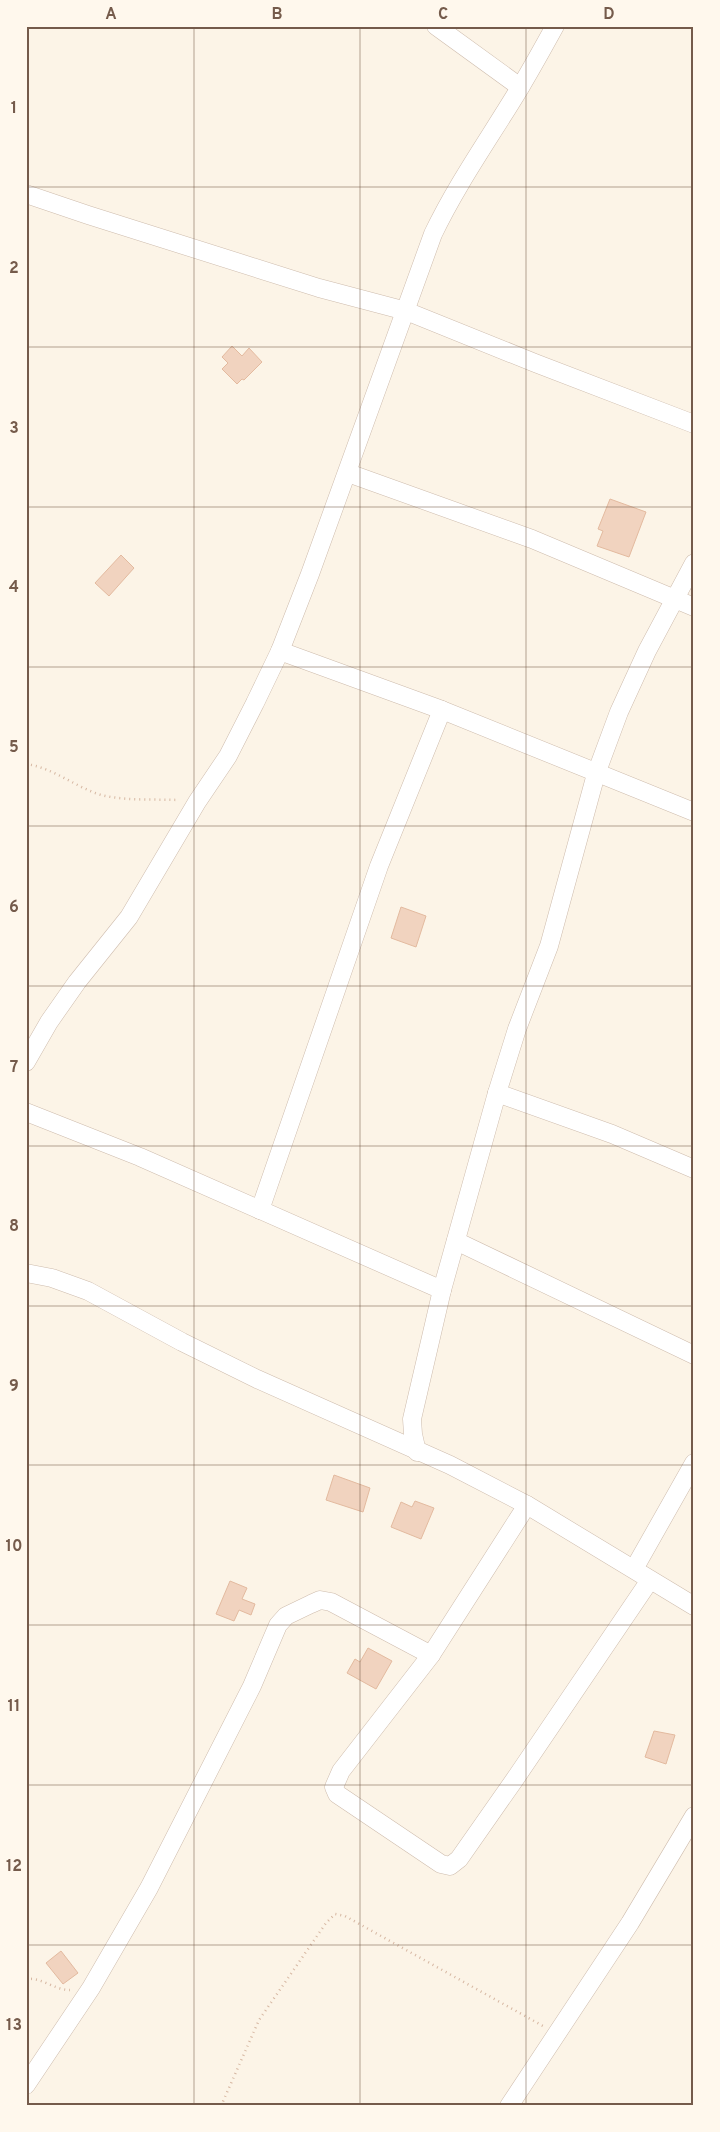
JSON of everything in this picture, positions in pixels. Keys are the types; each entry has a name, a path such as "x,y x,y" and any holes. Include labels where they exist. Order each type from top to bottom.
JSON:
{"street":[{"path":"436,26 520,87"},
{"path":"26,1062 77,982 129,918 197,802 228,756 280,651 348,472 433,234 449,201 475,156 520,87 555,26"},
{"path":"26,194 310,285 406,311 535,364 694,424"},
{"path":"348,472 532,539 694,607"},
{"path":"417,1452 412,1434 412,1419 442,1290 497,1093 517,1029 549,946 596,774 619,712 694,563"},
{"path":"280,651 442,710 596,774 694,812"},
{"path":"260,1210 379,866 442,710"},
{"path":"497,1093 612,1134 694,1169"},
{"path":"26,1112 132,1153 442,1290"},
{"path":"456,1241 694,1355"},
{"path":"26,1273 52,1278 88,1291 182,1342 417,1452 450,1465 527,1505 694,1606"},
{"path":"634,1569 694,1463"},
{"path":"527,1505 431,1655 341,1771 334,1787 336,1794 441,1864 450,1866 459,1859 516,1779 650,1580"},
{"path":"26,2085 91,1988 149,1888 252,1686 278,1625 286,1616 320,1600 331,1602 431,1655"},
{"path":"509,2106 630,1923 694,1816"}],"path":[{"path":"26,764 51,770 100,794 131,799 197,802"},
{"path":"221,2106 259,2020 326,1923 335,1914 345,1916 455,1979 557,2034"},
{"path":"26,1979 38,1980 65,1990 91,1988"}],"building":[{"path":"232,346 242,356 249,348 262,362 244,380 242,379 237,384 222,369 228,363 222,357"},
{"path":"610,499 646,512 629,557 597,546 603,531 598,529"},
{"path":"121,555 134,568 109,596 95,583"},
{"path":"401,907 426,916 416,947 391,938"},
{"path":"334,1475 370,1488 363,1512 326,1500"},
{"path":"415,1501 434,1508 421,1539 391,1527 401,1502 412,1507"},
{"path":"230,1581 247,1588 242,1599 255,1604 251,1615 239,1610 234,1621 216,1614"},
{"path":"368,1648 392,1661 376,1689 347,1673 355,1659 360,1662"},
{"path":"654,1731 675,1735 666,1764 645,1757"},
{"path":"61,1951 78,1973 63,1984 46,1963"}]}
